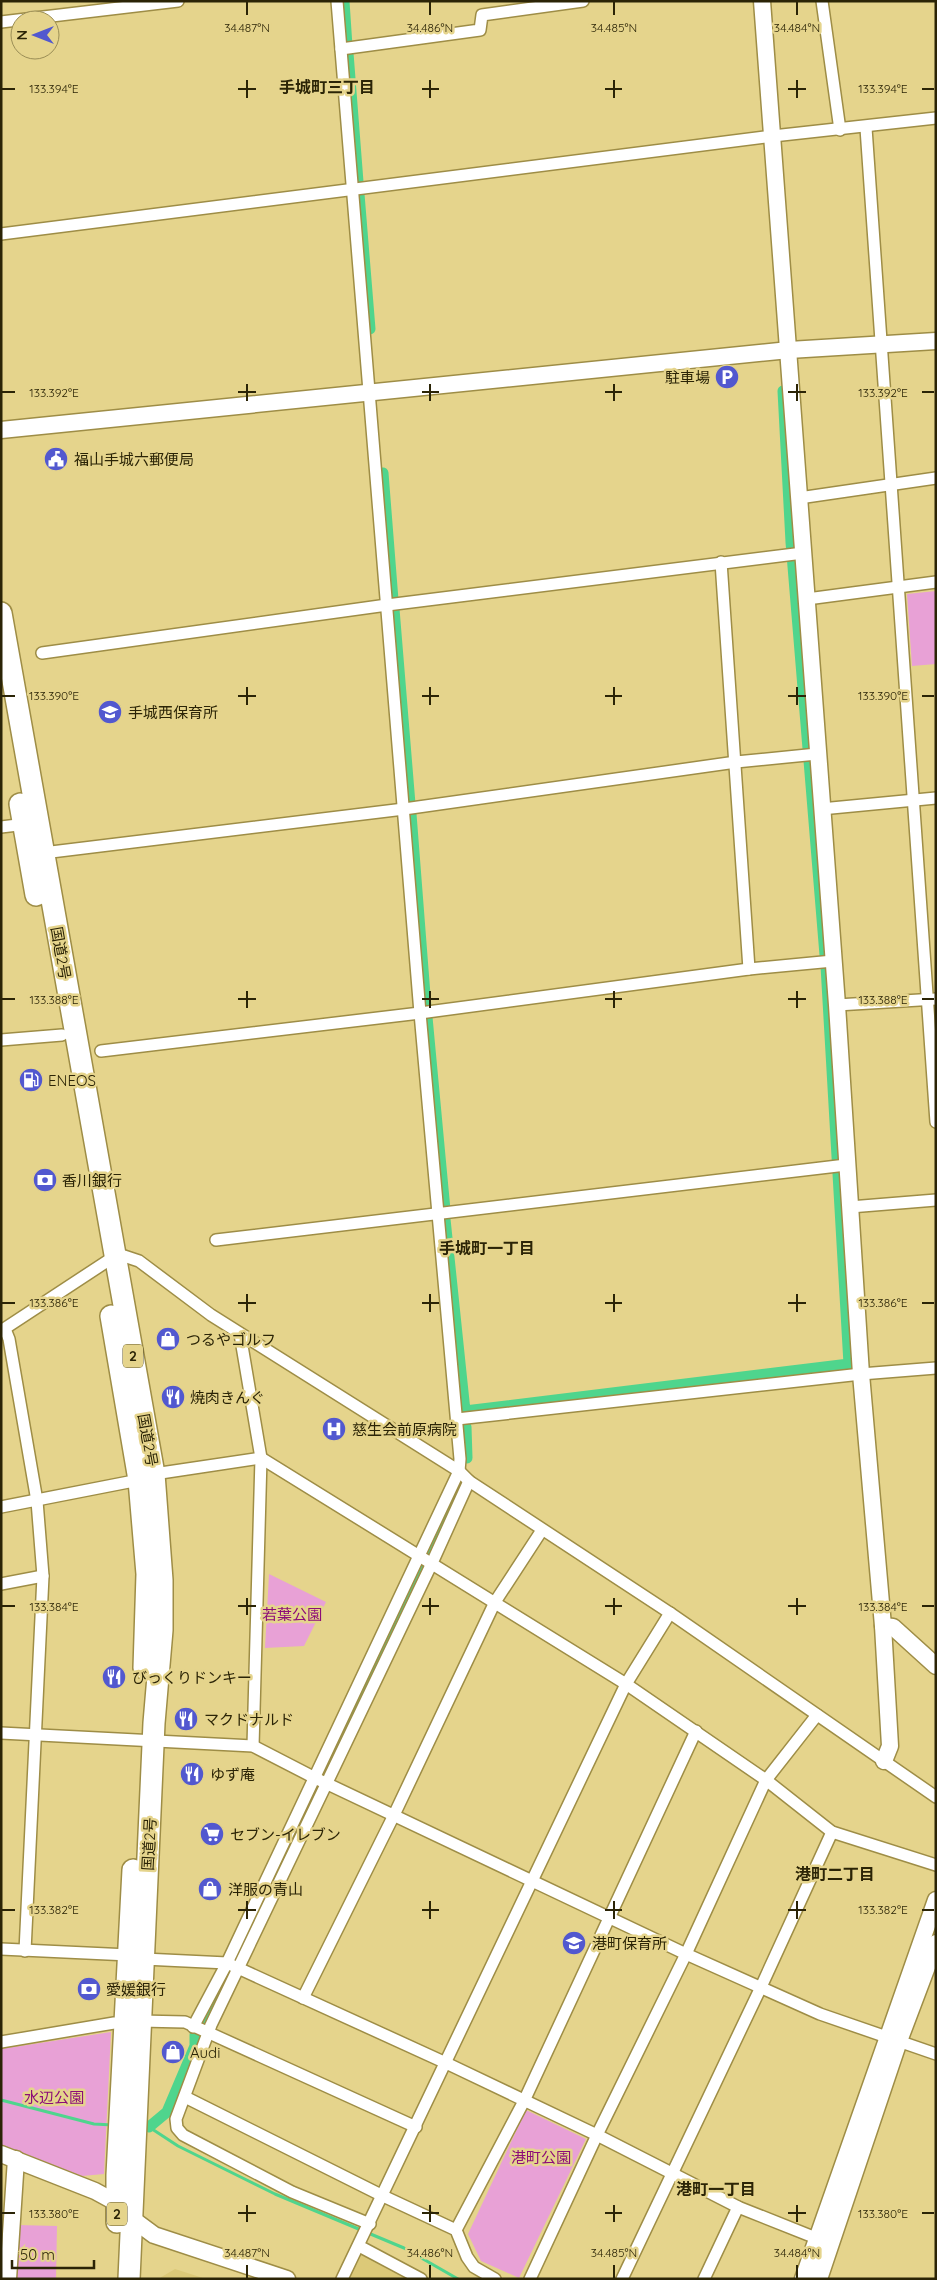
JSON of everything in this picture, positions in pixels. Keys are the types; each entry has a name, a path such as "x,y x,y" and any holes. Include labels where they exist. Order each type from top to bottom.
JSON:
{"highway":[{"name":"国道2号","path":"1,613 62,1035 109,1261"},
{"name":"国道2号","path":"1,696 31,824 43,853 146,1477 162,1588 162,1630 146,1741 126,2148 124,2210 129,2279"},
{"name":"国道2号","path":"114,2279 124,2210"}],"street":[{"path":"1,22 178,1"},
{"path":"337,1 420,1013 460,1459 459,1472 426,1559"},
{"path":"341,49 480,30 482,15 583,1"},
{"path":"762,1 837,1006 861,1374 883,1626 890,1746 884,1761"},
{"path":"822,1 840,130"},
{"path":"1,234 772,136 866,128 936,118"},
{"path":"866,128 897,586 913,800 931,999 936,1122"},
{"path":"2,427 789,350 936,341"},
{"path":"800,498 936,478"},
{"path":"42,653 387,605 803,553"},
{"path":"721,562 750,969"},
{"path":"807,598 936,582"},
{"path":"43,853 404,809 736,762 817,754"},
{"path":"821,809 936,798"},
{"path":"1,827 31,824"},
{"path":"101,1051 420,1013 750,969 833,961"},
{"path":"837,1006 931,999"},
{"path":"1,1040 62,1035"},
{"path":"216,1240 846,1165"},
{"path":"850,1207 936,1200"},
{"path":"25,1951 37,1735 43,1576 37,1501 9,1339 3,1330 109,1261 124,1256 139,1261 211,1315 459,1472 468,1481 670,1613 936,1797"},
{"path":"240,1334 261,1458 253,1746"},
{"path":"457,1419 861,1374 936,1368"},
{"path":"1,1507 146,1477 261,1458 626,1684 766,1780 832,1832 936,1865"},
{"path":"199,2030 233,1966 426,1559 468,1481"},
{"path":"303,1998 394,1815 496,1602 542,1530"},
{"path":"1,1584 43,1576"},
{"path":"342,2279 369,2226 531,1880 626,1684 670,1613"},
{"path":"883,1626 892,1627 936,1666"},
{"path":"530,2279 686,1954 766,1780 817,1715"},
{"path":"456,2230 524,2101 696,1731"},
{"path":"1,1733 253,1746 321,1781 686,1954 820,2014 936,2054"},
{"path":"622,2279 761,1987 832,1832"},
{"path":"819,2279 936,1900"},
{"path":"803,2279 816,2238 894,2038 936,1943"},
{"path":"1,1949 136,1957 233,1966 446,2063 738,2207 816,2238"},
{"path":"233,1966 199,2030 185,2097 176,2119 177,2128 183,2135 292,2192 369,2226"},
{"path":"1,2042 114,2023 185,2022 416,2127"},
{"path":"185,2097 383,2196 456,2230 467,2257 474,2267 495,2279"},
{"path":"8,2279 8,2157 95,2191 124,2210 154,2235 287,2279"},
{"path":"704,2279 738,2207"},
{"path":"360,2244 421,2279"}],"shaded area":[{"path":"360,2252 408,2279 348,2279"},
{"path":"175,2269 206,2279 158,2279"}],"green space":[{"path":"936,591 936,664 912,666 907,594"},
{"name":"若葉公園","path":"269,1574 326,1602 304,1646 265,1648"},
{"name":"水辺公園","path":"111,2032 104,2174 82,2176 1,2145 1,2049"},
{"name":"港町公園","path":"526,2110 586,2139 519,2278 481,2261 468,2234"},
{"path":"17,2225 57,2226 56,2279 16,2279"}],"waterway":[{"path":"344,1 347,46"},
{"path":"348,53 358,182"},
{"path":"359,194 370,329"},
{"path":"783,391 791,542 825,955"},
{"path":"383,473 393,600"},
{"path":"394,609 410,804"},
{"path":"411,814 426,1008"},
{"path":"445,1219 465,1411 849,1364 826,966"},
{"path":"427,1017 445,1210"},
{"path":"466,1427 467,1458"},
{"path":"149,2127 167,2112 195,2046 195,2035 259,1913 432,1547 457,1487"},
{"path":"1,2100 94,2124 113,2125"},
{"path":"144,2127 149,2127 178,2146 275,2194 404,2248 458,2279"}],"place":[{"name":"駐車場","path":"727,377"},
{"name":"福山手城六郵便局","path":"56,459"},
{"name":"手城西保育所","path":"110,712"},
{"name":"ENEOS","path":"31,1080"},
{"name":"香川銀行","path":"45,1180"},
{"name":"つるやゴルフ","path":"168,1339"},
{"name":"焼肉きんぐ","path":"173,1397"},
{"name":"慈生会前原病院","path":"334,1429"},
{"name":"びっくりドンキー","path":"114,1677"},
{"name":"マクドナルド","path":"186,1719"},
{"name":"ゆず庵","path":"192,1774"},
{"name":"セブン-イレブン","path":"212,1834"},
{"name":"洋服の青山","path":"210,1889"},
{"name":"港町保育所","path":"574,1943"},
{"name":"愛媛銀行","path":"89,1989"},
{"name":"Audi","path":"173,2052"}],"district":[{"name":"手城町三丁目","path":"327,87"},
{"name":"手城町一丁目","path":"487,1248"},
{"name":"港町二丁目","path":"835,1874"},
{"name":"港町一丁目","path":"716,2189"}]}
